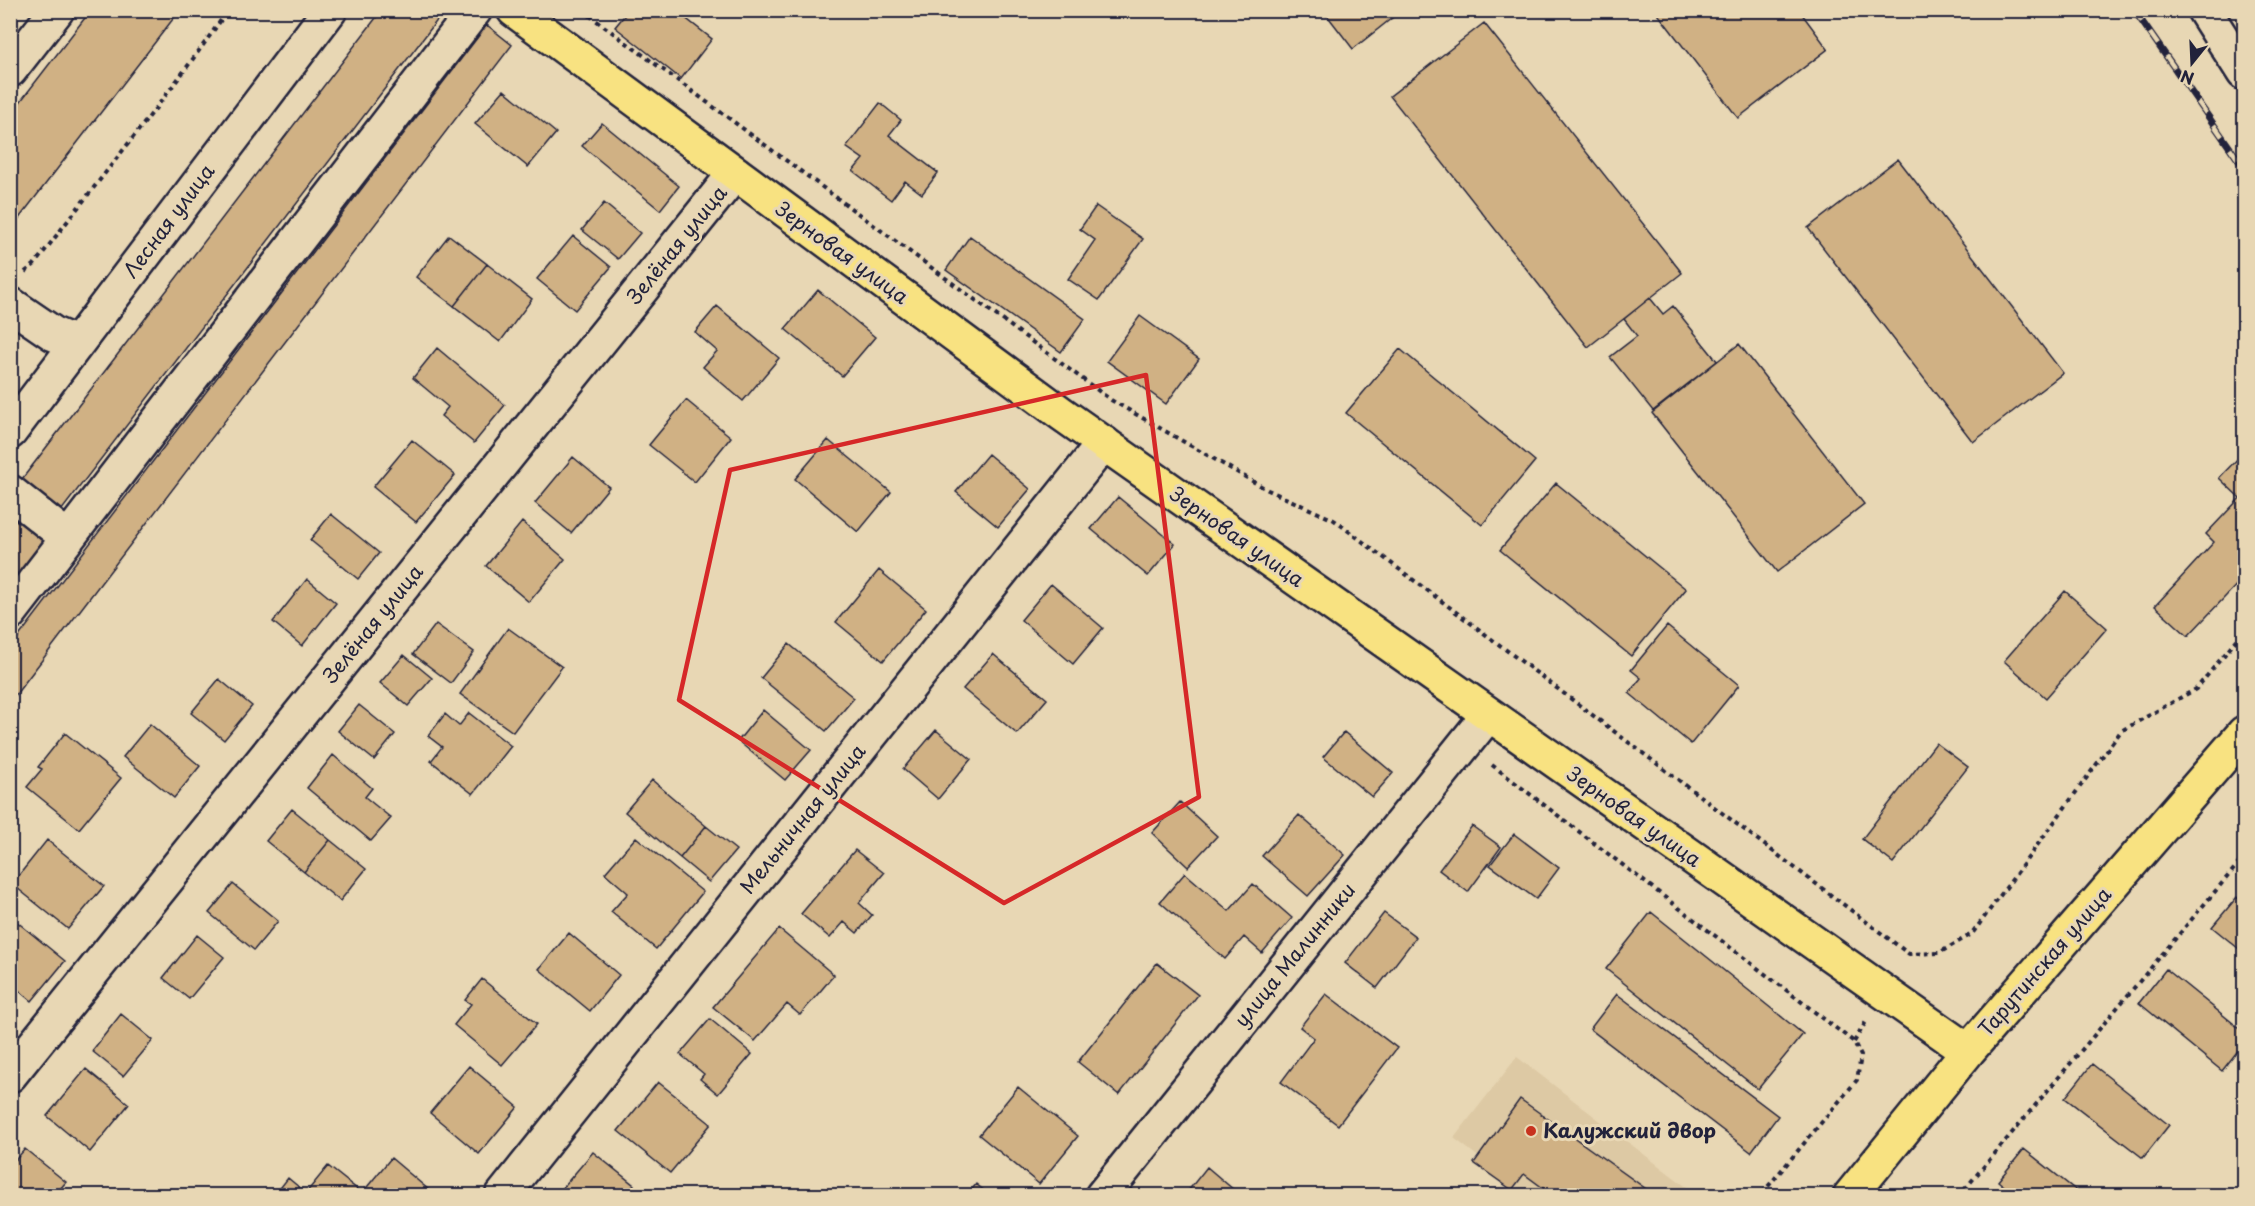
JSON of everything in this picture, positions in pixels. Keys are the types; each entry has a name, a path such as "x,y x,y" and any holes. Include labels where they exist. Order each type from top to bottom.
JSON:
{"main road":[{"name":"Зерновая улица","path":"514,10 1062,414 1968,1050"},
{"name":"Тарутинская улица","path":"1850,1196 1968,1050 2244,733"}],"street":[{"path":"10,70 57,10"},
{"name":"Лесная улица","path":"10,432 330,10"},
{"path":"10,613 475,10"},
{"path":"2204,10 2244,74"},
{"name":"Зелёная улица","path":"10,1075 735,174"},
{"path":"14,291 54,334 76,343"},
{"name":"Мельничная улица","path":"502,1196 1104,443"},
{"path":"10,492 68,538"},
{"name":"улица Малинники","path":"1102,1196 1488,715"}],"path":[{"path":"14,291 98,180 188,69 228,10"},
{"path":"582,10 1112,399 1268,490 1334,520 1909,954 1939,953 1972,934 2121,731 2196,689 2244,631"},
{"path":"1465,745 1854,1042 1862,1056 1857,1080 1760,1196"},
{"path":"1959,1196 2244,857"}],"highlighted area":[{"path":"1146,375 1199,797 1004,903 679,700 730,470"}],"shaded area":[{"path":"1517,1057 1697,1195 1528,1195 1454,1138"}],"building":[{"path":"91,10 180,10 10,230 10,115"},
{"path":"382,10 445,10 58,515 19,483"},
{"path":"629,10 675,10 712,39 681,79 615,27"},
{"path":"1323,10 1402,10 1353,49"},
{"path":"1655,10 1799,10 1828,49 1738,118"},
{"path":"1484,23 1682,273 1588,347 1390,96"},
{"path":"487,25 512,45 10,702 10,648"},
{"path":"504,90 556,133 528,167 475,124"},
{"path":"880,103 901,120 889,135 938,173 922,194 905,181 891,200 853,171 863,159 846,147"},
{"path":"602,123 679,186 660,210 582,146"},
{"path":"1898,159 2063,373 1973,442 1808,228"},
{"path":"604,203 640,233 618,259 582,230"},
{"path":"1096,206 1143,239 1099,300 1068,279 1095,240 1080,229"},
{"path":"449,235 487,264 454,306 416,277"},
{"path":"573,236 611,267 575,310 537,279"},
{"path":"970,236 1085,319 1061,352 946,270"},
{"path":"487,264 532,299 500,342 454,306"},
{"path":"818,290 875,337 842,376 785,329"},
{"path":"1650,298 1663,314 1673,306 1717,361 1653,411 1610,357 1637,336 1624,319"},
{"path":"717,306 779,358 743,401 703,367 717,351 695,332"},
{"path":"1140,316 1199,359 1166,404 1107,361"},
{"path":"1739,344 1864,504 1777,572 1652,413"},
{"path":"437,348 505,405 474,443 441,416 448,407 413,378"},
{"path":"1400,349 1535,461 1482,525 1346,413"},
{"path":"686,400 731,437 695,482 649,445"},
{"path":"412,440 455,475 416,522 373,487"},
{"path":"828,440 891,492 858,532 795,479"},
{"path":"2244,452 2244,577 2188,636 2155,606 2214,542 2206,534 2240,498 2219,478"},
{"path":"988,454 1030,489 998,527 956,492"},
{"path":"573,457 609,487 571,533 535,503"},
{"path":"1556,483 1686,589 1631,656 1500,550"},
{"path":"1118,497 1175,544 1148,576 1091,529"},
{"path":"10,507 50,538 10,589"},
{"path":"331,514 379,553 358,579 310,540"},
{"path":"522,522 565,559 529,602 486,566"},
{"path":"879,570 926,609 883,661 836,622"},
{"path":"307,579 336,603 302,646 273,622"},
{"path":"1051,584 1103,628 1073,664 1021,620"},
{"path":"2065,591 2107,628 2046,698 2004,661"},
{"path":"436,624 474,652 451,683 413,654"},
{"path":"1667,626 1739,685 1691,744 1629,693 1641,678 1631,670"},
{"path":"508,628 562,667 513,732 460,694"},
{"path":"789,644 854,698 826,731 761,678"},
{"path":"993,654 1047,699 1017,734 963,689"},
{"path":"404,655 432,678 408,706 380,683"},
{"path":"219,679 252,706 224,740 191,713"},
{"path":"359,705 395,734 374,760 338,731"},
{"path":"763,710 811,750 785,780 738,741"},
{"path":"469,713 511,746 473,794 431,761 442,747 428,736 445,714 459,726"},
{"path":"150,724 200,766 174,798 123,757"},
{"path":"936,730 971,759 938,799 903,769"},
{"path":"1344,732 1393,773 1372,797 1323,757"},
{"path":"65,733 121,778 79,829 27,787 42,769 38,767"},
{"path":"1936,743 1968,767 1893,863 1862,839"},
{"path":"333,755 372,788 365,797 391,818 371,841 307,788"},
{"path":"652,780 706,826 680,858 625,812"},
{"path":"1180,802 1217,836 1188,867 1152,833"},
{"path":"292,809 330,840 304,872 266,841"},
{"path":"1299,815 1345,855 1308,896 1262,856"},
{"path":"706,826 736,850 709,882 680,858"},
{"path":"1472,826 1501,847 1468,892 1439,870"},
{"path":"1514,834 1559,868 1536,899 1490,865"},
{"path":"636,837 703,892 656,949 611,912 628,893 605,873"},
{"path":"47,840 104,886 68,929 12,884"},
{"path":"330,840 366,869 340,901 304,872"},
{"path":"855,850 884,873 859,903 872,915 857,933 844,922 830,938 801,914"},
{"path":"1185,873 1229,911 1253,884 1292,918 1262,953 1244,937 1225,959 1160,902"},
{"path":"233,884 278,921 254,950 209,913"},
{"path":"2237,897 2244,903 2244,953 2212,927"},
{"path":"1651,912 1803,1034 1758,1089 1606,969"},
{"path":"1384,913 1416,937 1377,988 1345,963"},
{"path":"16,921 65,961 32,1001 10,983 10,927"},
{"path":"779,929 834,975 800,1015 787,1004 755,1041 713,1007"},
{"path":"569,933 619,975 590,1011 539,969"},
{"path":"197,935 224,957 189,999 163,978"},
{"path":"1157,963 1198,995 1119,1095 1078,1062"},
{"path":"2166,969 2244,1032 2244,1043 2222,1071 2139,1003"},
{"path":"482,979 537,1024 502,1065 454,1025 471,1004 465,1000"},
{"path":"1326,994 1397,1048 1338,1125 1281,1082 1314,1038 1300,1027"},
{"path":"1617,994 1778,1116 1751,1152 1590,1029"},
{"path":"121,1014 153,1040 123,1076 92,1051"},
{"path":"710,1019 752,1054 718,1094 700,1079 704,1074 680,1054"},
{"path":"2092,1064 2169,1125 2143,1158 2065,1098"},
{"path":"469,1066 518,1107 479,1154 430,1113"},
{"path":"86,1069 129,1104 90,1152 47,1116"},
{"path":"658,1082 711,1124 670,1173 618,1131"},
{"path":"1018,1087 1078,1136 1039,1184 979,1135"},
{"name":"Калужский двор","path":"1520,1099 1656,1196 1554,1196 1524,1174 1512,1190 1474,1163"},
{"path":"25,1149 66,1182 54,1196 10,1196 10,1166"},
{"path":"2024,1149 2083,1196 2016,1196 1998,1181"},
{"path":"593,1152 634,1185 626,1196 563,1196 559,1192"},
{"path":"391,1158 436,1196 368,1196 363,1192"},
{"path":"328,1166 358,1190 354,1196 274,1196 288,1178 306,1193"},
{"path":"1207,1167 1241,1196 1184,1196"},
{"path":"976,1184 991,1196 967,1196"}],"railway":[{"path":"2134,10 2244,168"}],"place":[{"name":"Калужский двор","path":"1531,1131"}]}
